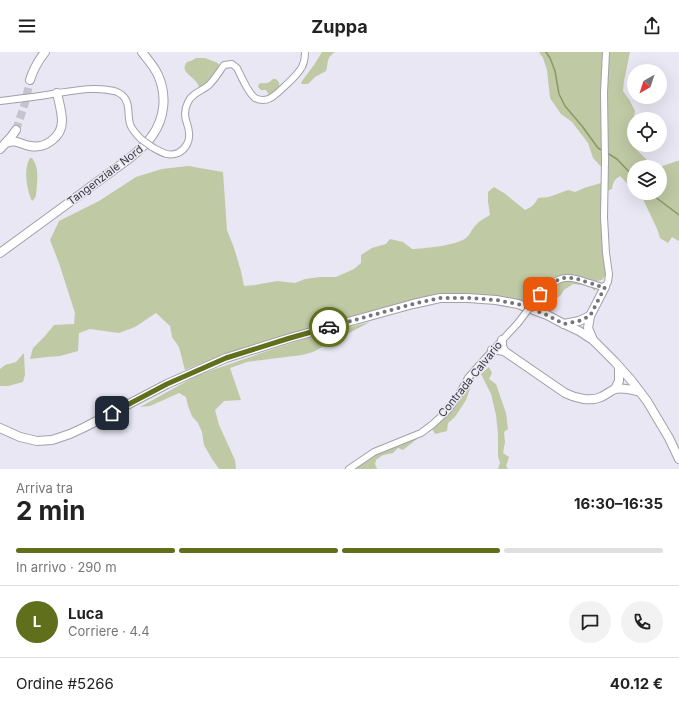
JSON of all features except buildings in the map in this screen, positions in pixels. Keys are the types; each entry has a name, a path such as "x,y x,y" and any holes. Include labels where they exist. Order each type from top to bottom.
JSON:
{"main road":[{"path":"30,80 32,73 45,52"},
{"name":"Tangenziale Nord","path":"0,253 130,158 144,146 152,136 160,122 164,96 157,74 142,52"},
{"path":"3,146 10,142 20,142 29,146 40,146 50,143 60,131 62,121 57,93"},
{"path":"3,146 16,130 17,137 20,142"},
{"path":"593,340 588,328 590,316 605,287"},
{"path":"0,428 20,438 37,441 52,440 70,434 167,384 226,358 290,338 413,304 440,298 468,298 496,300 518,304 537,311 579,331 593,340 619,367 647,401 669,438 679,459"},
{"path":"564,324 579,321 590,316"},
{"path":"502,340 504,351"},
{"path":"492,350 504,351 564,393 575,397 586,399 600,398 615,390 628,388 640,392"},
{"path":"615,390 619,381 619,367"}],"street":[{"path":"0,102 86,90 115,91 122,95 126,100 129,108 130,124 134,132 141,139 162,153 174,155 182,151 189,140 190,134 185,114 188,103 194,94 208,86 215,79 224,65 232,64 237,68 254,97 265,100 274,97 301,70 305,52"},
{"path":"605,287 608,282 609,274 604,217 604,93 606,52"},
{"name":"Contrada Calvario","path":"348,469 374,452 421,433 433,424 448,410 468,378 492,350 518,324 540,294 551,284 557,280 573,277 600,287 605,287"}],"green space":[{"path":"322,52 335,52 329,59 326,71 315,77 308,84 301,84 302,81"},
{"path":"539,52 630,52 623,91 627,97 627,104 632,104 635,111 627,112 627,152 639,152 647,160 627,160 627,183 620,176 614,181 612,189 607,191 606,172 593,158 588,143 572,122 561,114 550,98 547,70 543,58"},
{"path":"196,58 205,58 218,63 220,67 208,81 199,87 185,69 187,62"},
{"path":"273,79 278,81 279,85 278,90 273,96 269,95 266,90 261,90 258,87 259,84 268,83"},
{"path":"30,158 32,158 35,162 37,176 36,195 32,201 26,180"},
{"path":"679,161 679,241 672,237 668,243 660,238 643,200 667,200 667,165"},
{"path":"188,166 223,172 227,230 241,271 244,286 277,281 295,283 305,279 336,277 354,269 361,263 361,255 372,248 386,244 390,239 403,242 412,249 456,243 467,237 478,223 490,215 488,192 494,187 525,210 530,208 538,198 549,197 568,190 575,192 601,183 606,270 605,276 602,280 597,281 595,291 590,286 573,284 564,290 561,295 552,302 550,313 536,308 538,302 525,299 523,304 473,295 447,294 394,306 225,354 185,370 179,347 172,337 170,326 156,313 135,327 119,333 90,329 79,333 78,351 60,356 30,359 33,348 54,325 74,324 75,313 50,240 59,221 99,201 136,177 162,169"},
{"path":"370,322 313,352 302,355 247,362 230,368 241,400 224,401 215,410 219,425 235,460 236,469 219,469 212,459 204,445 202,432 198,423 192,416 186,397 179,393 150,406 140,407 198,375 311,337"},
{"path":"24,353 25,375 23,382 8,386 0,386 0,369 5,365 16,362"},
{"path":"485,363 473,380 466,400 455,417 448,423 447,431 435,434 431,427 468,381"},
{"path":"489,367 492,373 489,379 496,384 506,413 508,429 504,432 505,442 503,453 509,457 506,466 508,469 498,469 500,463 498,456 496,415 491,394 481,374"},
{"path":"418,438 403,450 398,448 393,453 383,455 376,460 375,464 377,469 351,469 384,450"}],"waterway":[{"path":"546,52 555,71 559,94 565,106 598,148 603,151"},
{"path":"607,153 617,159 627,170"},
{"path":"659,200 679,215"}],"tunnel":[{"path":"16,130 25,103 30,80"}],"way so far":[{"path":"329,327 440,298 496,300 518,304 547,315 564,324 579,321 590,316 605,287 600,287 573,277 557,280 540,294"}],"route":[{"path":"112,413 167,384 226,358 329,327"}]}
